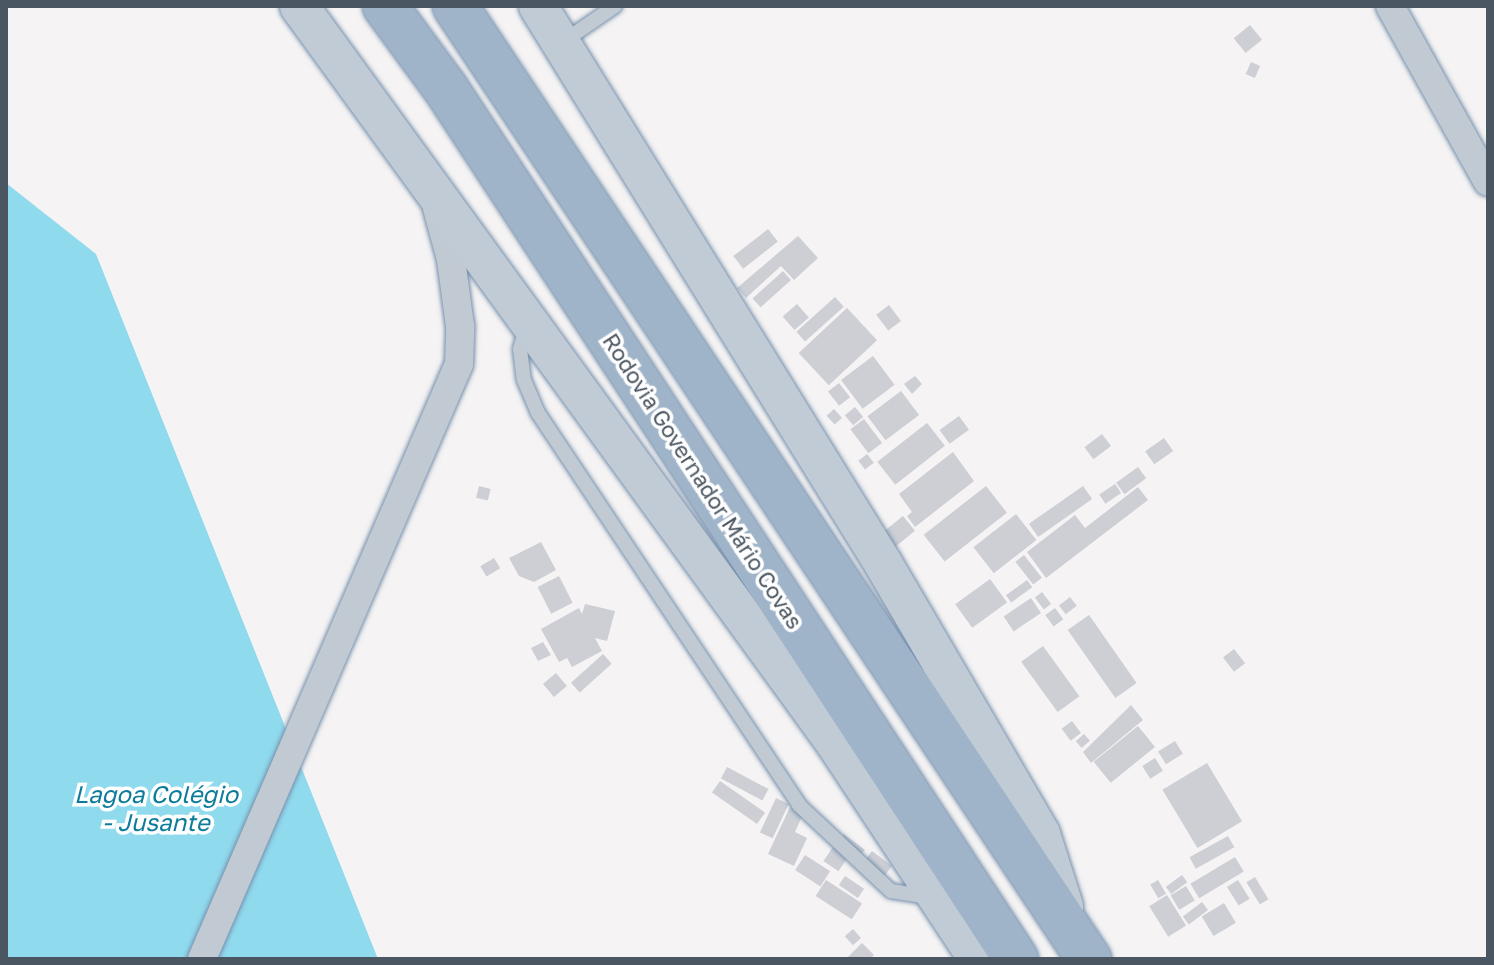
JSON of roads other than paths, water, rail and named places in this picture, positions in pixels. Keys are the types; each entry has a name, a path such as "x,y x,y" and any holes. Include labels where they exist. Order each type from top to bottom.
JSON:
{"highway":[{"name":"Rodovia Governador Mário Covas","path":"385,6 446,89 1016,959"},
{"path":"455,6 492,57 1081,947"}],"main road":[{"path":"299,6 835,743 978,959"},
{"path":"538,6 564,41 1041,834 1081,947"}],"street":[{"path":"1390,6 1488,182"},
{"path":"202,959 459,364 460,326 451,259 441,216 415,169"}],"lane":[{"path":"564,41 615,6"},
{"path":"528,320 520,349 524,380 538,413 799,805 891,891 937,899"}],"water":[{"name":"Lagoa Colégio - Jusante","path":"6,183 96,254 378,959 6,959"}]}
